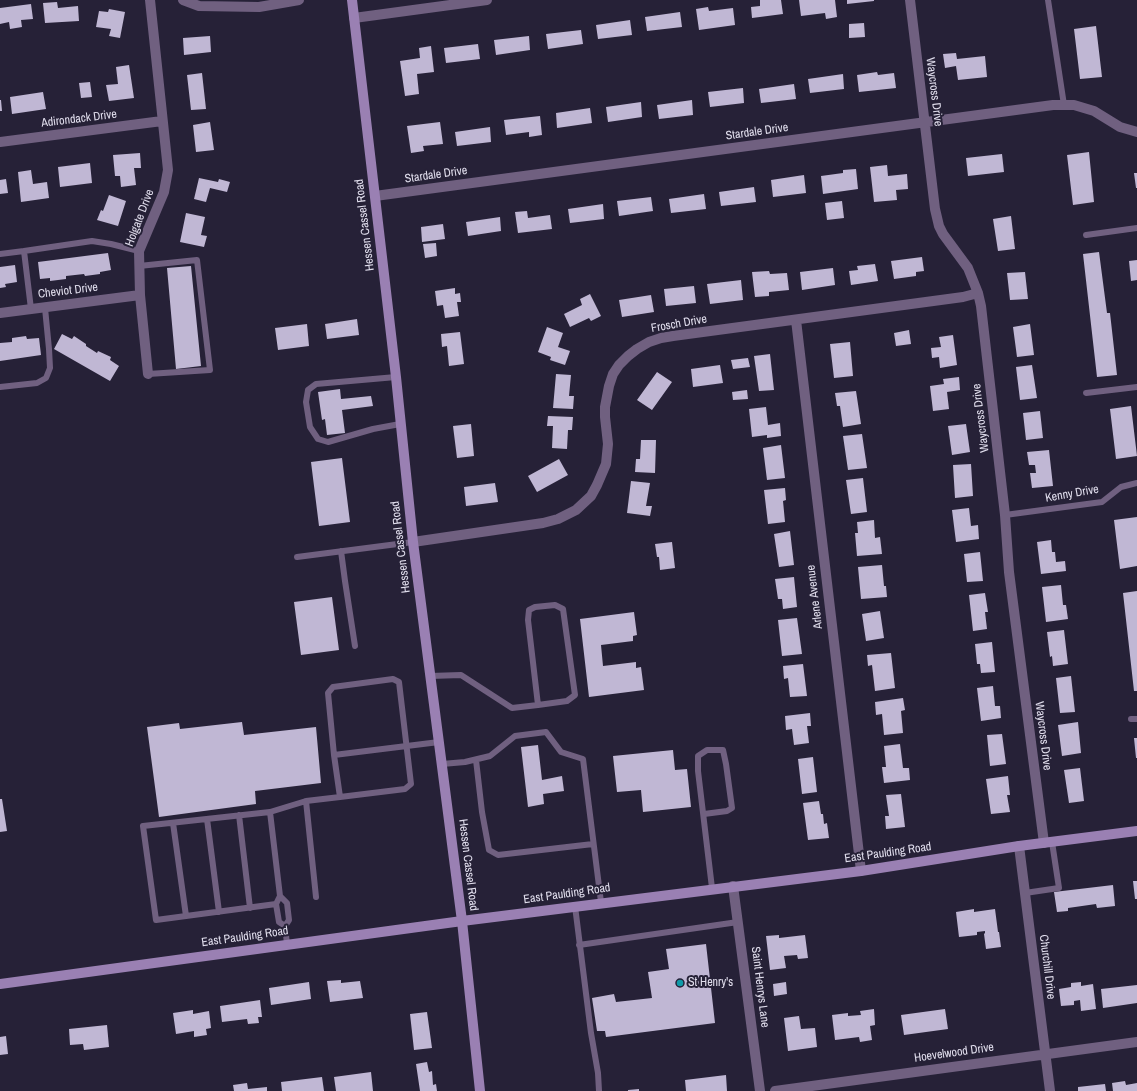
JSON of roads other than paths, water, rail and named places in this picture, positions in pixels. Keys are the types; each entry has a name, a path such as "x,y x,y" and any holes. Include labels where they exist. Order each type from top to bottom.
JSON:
{"main road":[{"name":"Hessen Cassel Road","path":"352,0 396,377 413,542 462,921 480,1091"},
{"name":"East Paulding Road","path":"0,984 601,902 861,871 1018,846 1137,831"}],"street":[{"name":"Holgate Drive","path":"148,374 140,295 139,251 164,192 168,170 150,0"},
{"path":"184,0 198,6 259,7 299,0"},
{"path":"354,18 487,0"},
{"name":"Waycross Drive","path":"910,0 937,218 939,226 947,240 968,268 978,293 982,314 1005,515 1009,572 1048,843"},
{"name":"Stardale Drive","path":"375,196 1041,106 1074,105 1094,112 1120,127 1137,132"},
{"name":"Adirondack Drive","path":"0,142 162,121"},
{"name":"Frosch Drive","path":"413,542 543,523 569,514 583,504 597,485 606,464 608,444 605,407 613,374 628,356 649,342 673,336 963,297 978,293"},
{"name":"Cheviot Drive","path":"0,313 140,295"},
{"name":"Arlene Avenue","path":"796,320 861,871"},
{"name":"Churchill Drive","path":"1018,846 1050,1091"},
{"name":"Saint Henrys Lane","path":"733,886 760,1091"},
{"name":"Hoevelwood Drive","path":"775,1091 1137,1042"}],"lane":[{"path":"1048,0 1064,105"},
{"path":"1086,235 1137,228"},
{"path":"0,254 92,241 112,244 139,251"},
{"path":"24,251 31,309"},
{"path":"139,266 197,260 210,370 148,374"},
{"path":"0,387 37,383 46,378 50,368 45,308"},
{"path":"396,377 316,384 308,390 306,402 310,427 318,439 328,442 373,429 400,424"},
{"path":"1086,393 1137,387"},
{"name":"Kenny Drive","path":"1005,515 1102,502 1121,487 1137,483"},
{"path":"297,557 413,542"},
{"path":"341,551 355,646"},
{"path":"430,676 461,675 512,708 538,705 567,701 575,695 563,609 555,605 529,610 528,620 538,705"},
{"path":"276,904 156,920 143,826 270,812 306,801 340,797 405,789 411,784 407,746 399,682 393,679 333,686 328,693 340,797"},
{"path":"442,764 465,762 490,756 515,736 546,732 561,752 583,758 601,902"},
{"path":"334,755 439,742"},
{"path":"704,814 727,811 732,808 723,750 707,750 698,756 698,771 712,888"},
{"path":"476,760 482,812 489,850 498,855 593,844"},
{"path":"306,801 316,897"},
{"path":"270,812 280,896 276,904 279,922 285,926"},
{"path":"239,815 250,908"},
{"path":"207,819 220,912"},
{"path":"173,823 186,916"},
{"path":"1025,893 1059,888 1048,843"},
{"path":"280,896 287,903 289,920 285,926 287,944"},
{"path":"575,906 579,944 598,1073 599,1091"},
{"path":"579,944 738,922"}],"place":[{"name":"St Henry's","path":"680,983"}]}
